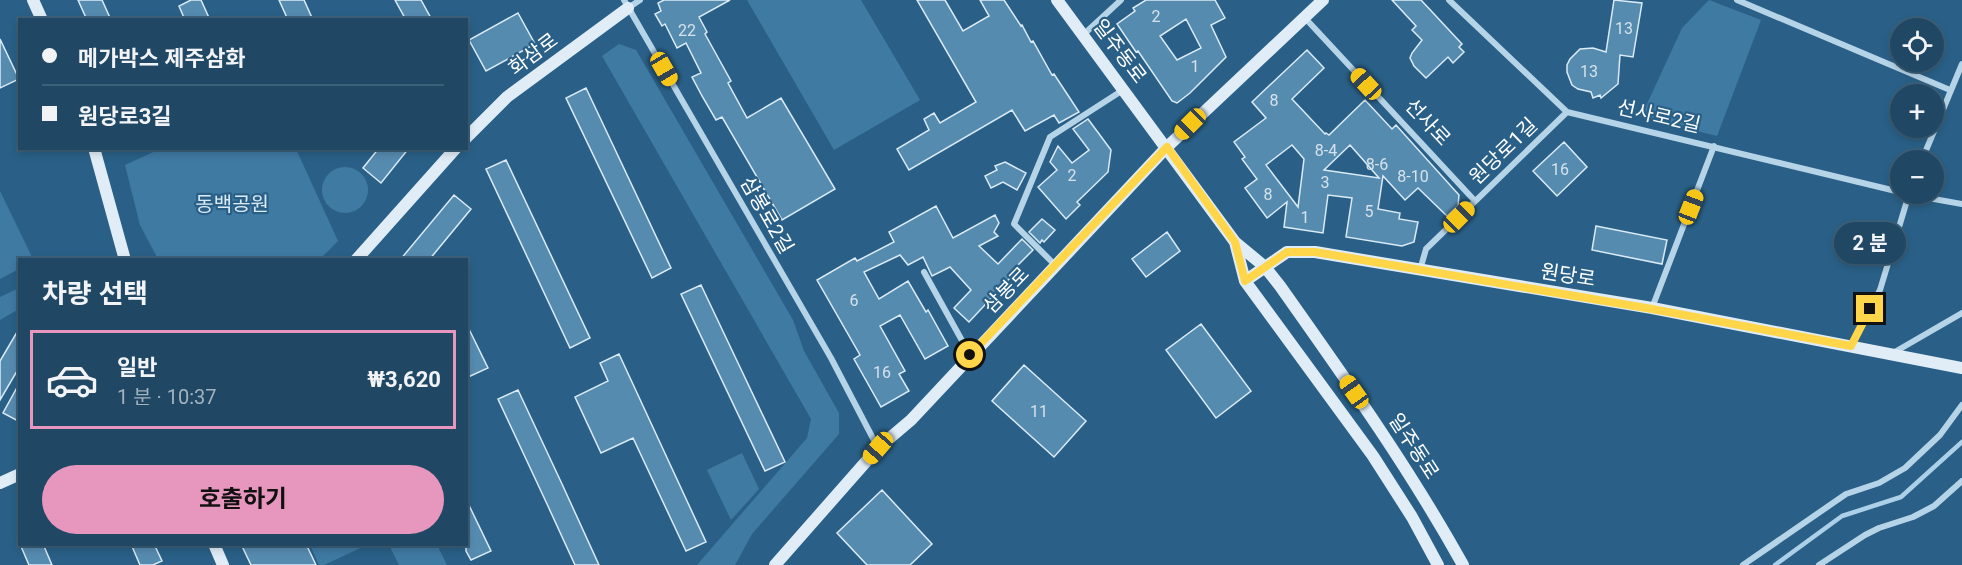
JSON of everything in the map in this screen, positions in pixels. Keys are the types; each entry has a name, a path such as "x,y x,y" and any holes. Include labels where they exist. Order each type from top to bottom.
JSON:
{"street":[{"path":"33,0 41,18"},
{"path":"626,4 639,0"},
{"name":"일주동로","path":"1057,0 1235,242 1265,267 1391,444 1431,506 1463,565"},
{"path":"1083,35 1121,0"},
{"path":"1167,147 1323,0"},
{"path":"1449,0 1567,112"},
{"path":"1739,2 1950,90"},
{"name":"화삼로","path":"468,136 507,97 626,4"},
{"name":"삼봉로2길","path":"626,4 831,358 878,448"},
{"name":"선사로","path":"1304,17 1475,201"},
{"path":"1926,150 1950,90 1960,74 1962,64"},
{"path":"1056,266 1014,224 1050,137 1124,90"},
{"name":"선사로2길","path":"1567,112 1890,190"},
{"name":"원당로1길","path":"1420,270 1426,249 1567,112"},
{"path":"1652,309 1714,146"},
{"name":"삼봉로","path":"775,565 878,448 911,420 1167,147"},
{"path":"95,150 123,258"},
{"path":"359,258 454,150"},
{"path":"1944,201 1962,204"},
{"path":"1851,346 1880,290 1904,204"},
{"name":"일주동로","path":"1235,242 1245,281 1373,456 1412,517 1438,565"},
{"name":"원당로","path":"1245,281 1287,252 1315,252 1652,309 1962,368"},
{"path":"924,272 970,355"},
{"path":"1890,354 1962,313"},
{"path":"1743,565 1846,494 1879,483 1905,468 1940,435 1962,405"},
{"path":"0,483 18,475"},
{"path":"1819,565 1865,535 1879,528 1913,518 1934,506 1962,481"},
{"path":"215,546 223,565"}],"green space":[{"path":"747,0 861,0 920,100 834,150"},
{"path":"1709,0 1761,20 1717,136 1641,117 1682,28"},
{"path":"619,44 636,50 793,320 804,351 839,413 839,434 752,534 735,565 697,565 807,438 811,419 602,56"},
{"name":"동백공원","path":"158,150 296,150 338,241 321,258 157,258 140,225 125,165"},
{"path":"350,167 362,173 367,181 367,199 362,207 354,212 340,213 328,207 323,199 322,185 328,173 336,168"},
{"path":"0,191 33,258 18,258 18,270 0,279"},
{"path":"18,288 18,310 0,320 0,297"},
{"path":"742,453 759,489 731,520 707,470"},
{"path":"310,546 365,546 324,565 319,565"},
{"path":"390,546 438,546 447,565 399,565"}],"building":[{"path":"78,0 102,0 110,18 86,18"},
{"path":"191,0 201,0 209,18 184,18 179,6"},
{"path":"279,0 304,0 312,18 287,18"},
{"path":"395,0 421,0 431,18 405,18"},
{"path":"664,0 730,0 699,17 707,32 705,34 731,81 728,83 747,118 781,98 835,189 782,220 722,117 716,120 702,96 692,77 701,73 686,43 677,48 665,24 662,26 655,14 661,11 658,3"},
{"path":"917,0 945,0 963,31 989,16 980,0 1004,0 1031,42 1033,41 1052,75 1054,74 1079,112 1059,123 1054,115 1025,131 1012,110 909,170 897,149 929,130 924,119 934,113 940,123 976,102"},
{"path":"1146,0 1215,0 1225,18 1211,25 1226,57 1190,93 1177,103 1172,101 1117,24 1135,11 1133,8","holes":["1186,19 1201,48 1177,60 1160,36"]},
{"path":"1392,0 1421,0 1462,44 1459,47 1464,52 1453,63 1448,57 1426,78 1414,66 1410,58 1422,40 1412,30 1416,26"},
{"path":"1614,0 1642,3 1633,57 1620,55 1618,84 1601,98 1600,95 1593,98 1591,92 1572,85 1567,65 1580,49 1593,48 1606,52"},
{"path":"518,13 535,44 486,71 469,40"},
{"path":"0,39 18,79 0,88"},
{"path":"1307,50 1324,68 1292,99 1325,134 1329,135 1365,100 1392,129 1396,125 1459,195 1458,206 1447,216 1418,188 1405,200 1383,176 1378,209 1400,213 1399,219 1418,222 1414,242 1402,246 1346,237 1352,198 1328,195 1323,233 1284,227 1287,202 1267,218 1245,188 1257,179 1242,159 1245,157 1234,142 1266,118 1252,102","holes":["1292,145 1304,159 1298,207 1266,165","1350,145 1365,162 1379,178 1324,170"]},
{"path":"586,88 671,268 652,278 566,98"},
{"path":"1088,119 1111,150 1108,172 1077,202 1080,205 1066,219 1038,187 1057,170 1050,162 1058,146 1072,163 1089,150 1073,129"},
{"path":"1564,142 1587,167 1557,196 1533,171"},
{"path":"377,150 407,150 381,183 363,168"},
{"path":"506,160 590,338 570,348 486,169"},
{"path":"1005,162 1026,173 1017,190 1003,182 991,188 985,176 997,170 995,166"},
{"path":"454,195 471,209 431,258 402,258"},
{"path":"936,206 953,238 995,215 999,223 994,232 998,236 979,246 998,264 1022,239 1033,250 1009,274 1011,277 969,322 954,308 971,290 950,267 932,276 923,257 908,265 900,255 864,272 879,299 908,281 926,312 928,310 948,346 925,359 900,315 880,326 905,371 899,374 909,391 881,407 854,359 860,355 817,280 855,258 857,261 894,242 889,232"},
{"path":"1042,219 1055,230 1044,242 1042,240 1040,243 1029,232"},
{"path":"1596,226 1667,240 1662,264 1592,250"},
{"path":"1167,232 1180,251 1146,277 1132,259"},
{"path":"701,285 785,462 765,471 681,294"},
{"path":"1201,324 1251,391 1216,418 1166,350"},
{"path":"468,327 488,368 468,377"},
{"path":"18,330 18,369 0,400 0,361"},
{"path":"619,354 706,542 686,551 633,438 601,453 575,397 608,381 600,363"},
{"path":"1024,365 1086,421 1054,457 992,401"},
{"path":"18,386 18,421 3,413"},
{"path":"518,390 599,565 575,565 498,399"},
{"path":"882,490 932,544 910,565 867,565 837,533"},
{"path":"468,503 491,551 471,560 466,551"},
{"path":"21,546 44,546 52,565 29,565"},
{"path":"132,546 155,546 162,561 153,565 140,565"},
{"path":"242,546 307,546 316,565 251,565"}],"waterway":[{"path":"1775,565 1842,516 1901,497 1962,442"}],"route":[{"path":"970,355 1167,147 1235,242 1245,281 1287,252 1315,252 1652,309 1851,346 1870,309"}]}
